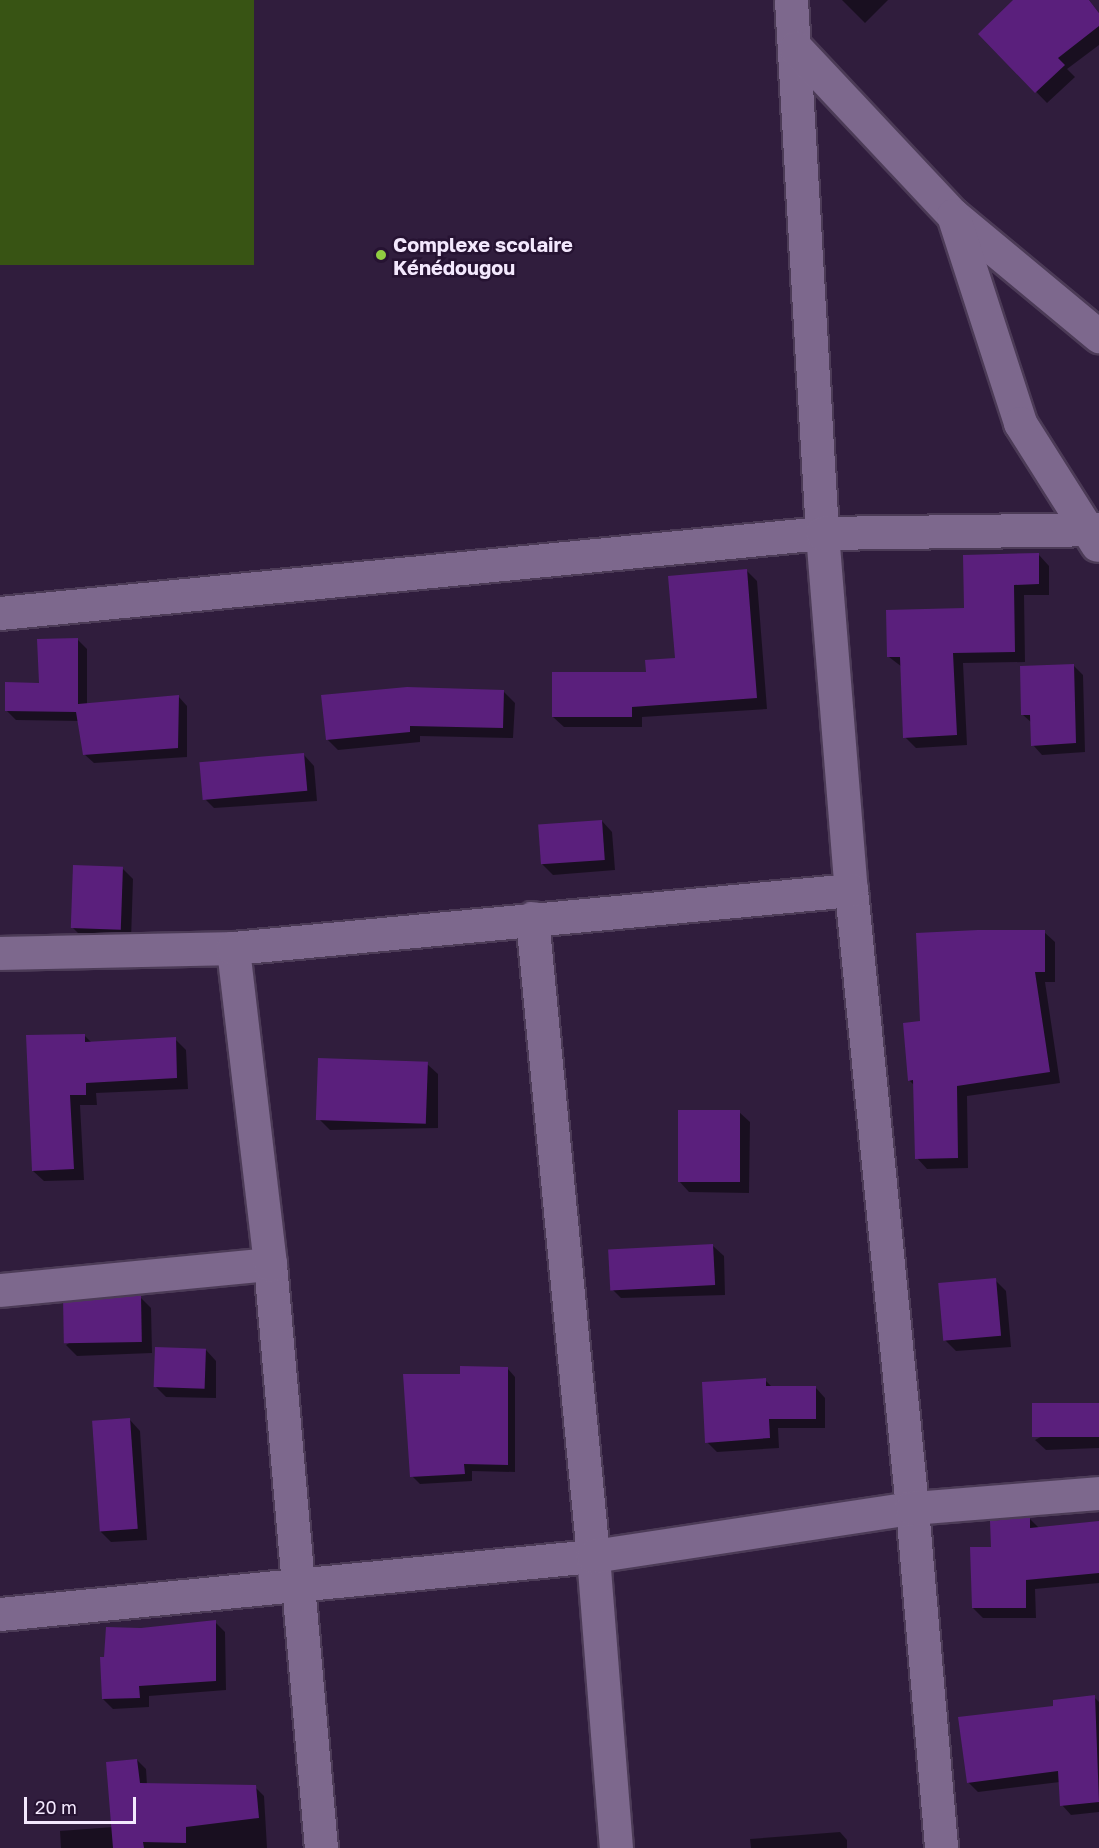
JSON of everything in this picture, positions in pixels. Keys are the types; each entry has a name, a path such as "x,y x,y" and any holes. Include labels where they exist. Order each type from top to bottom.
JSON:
{"street":[{"path":"791,0 796,48 822,533 851,890 912,1508 941,1848"},
{"path":"796,48 953,214 1099,336"},
{"path":"953,214 1020,423 1096,536"},
{"path":"0,614 822,533 1096,536"},
{"path":"0,953 233,948 532,918 851,890"},
{"path":"532,918 593,1556 616,1848"},
{"path":"233,948 270,1264 321,1848"},
{"path":"0,1290 270,1264"},
{"path":"0,1614 299,1582 593,1556 912,1508 1099,1493"}],"green space":[{"path":"0,0 254,0 254,265 0,265"}],"building":[{"path":"1013,0 1089,0 1099,13 1099,26 1058,58 1065,65 1035,93 978,34"},
{"path":"1039,553 1039,584 1014,585 1015,652 953,653 957,735 903,738 900,657 887,657 886,610 964,608 963,555"},
{"path":"747,569 757,698 632,707 632,717 552,717 552,672 646,672 645,660 675,658 668,576"},
{"path":"78,638 78,704 179,695 178,748 83,755 76,712 5,711 5,682 39,683 37,639"},
{"path":"1074,664 1076,743 1031,746 1030,715 1021,715 1020,666"},
{"path":"407,687 504,690 503,728 410,726 410,732 326,740 321,695"},
{"path":"304,753 307,791 203,800 199,762"},
{"path":"602,820 605,860 541,864 538,824"},
{"path":"73,865 123,867 121,930 71,928"},
{"path":"1045,930 1045,972 1035,972 1050,1072 957,1086 958,1158 915,1159 913,1080 908,1081 903,1023 920,1021 916,933"},
{"path":"85,1034 85,1042 176,1037 177,1078 86,1083 86,1095 70,1095 74,1169 32,1171 26,1035"},
{"path":"318,1058 428,1062 426,1124 316,1120"},
{"path":"678,1110 740,1110 740,1182 678,1182"},
{"path":"713,1244 715,1285 610,1290 608,1249"},
{"path":"996,1278 1001,1336 943,1341 938,1283"},
{"path":"141,1295 142,1342 64,1343 63,1296"},
{"path":"155,1347 206,1349 205,1389 154,1387"},
{"path":"460,1366 508,1367 508,1465 464,1464 465,1474 410,1477 403,1374 460,1374"},
{"path":"766,1378 766,1386 816,1386 816,1419 769,1419 770,1438 705,1443 702,1382"},
{"path":"1032,1403 1099,1403 1099,1437 1032,1437"},
{"path":"130,1418 138,1529 100,1531 92,1421"},
{"path":"1030,1517 1030,1528 1099,1521 1099,1573 1026,1580 1026,1608 972,1608 970,1547 991,1547 990,1521"},
{"path":"216,1620 216,1681 139,1686 140,1698 102,1699 100,1657 104,1657 106,1627 141,1628"},
{"path":"1095,1695 1099,1802 1060,1806 1058,1771 967,1783 958,1717 1053,1706 1053,1700"},
{"path":"137,1759 140,1783 256,1785 259,1818 186,1827 186,1843 143,1842 144,1848 113,1848 106,1762"}],"place":[{"name":"Complexe scolaire Kénédougou","path":"381,255"}]}
